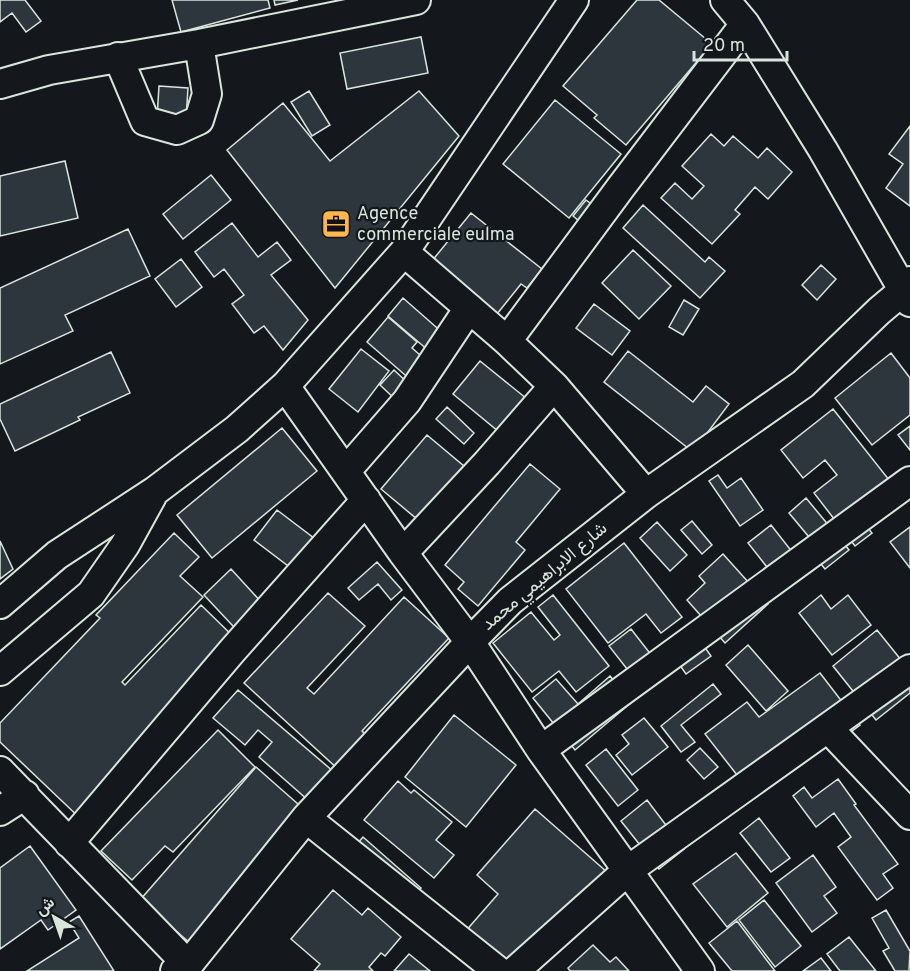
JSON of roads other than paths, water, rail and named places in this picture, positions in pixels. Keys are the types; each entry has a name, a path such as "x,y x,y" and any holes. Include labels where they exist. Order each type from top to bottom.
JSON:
{"street":[{"path":"0,84 49,70 199,44 416,0"},
{"path":"0,604 57,555 155,491 237,429 285,386 404,252 574,0"},
{"path":"725,0 745,24 908,291"},
{"path":"507,341 745,24"},
{"path":"118,57 145,121 177,130 199,120 207,94 199,44"},
{"path":"404,252 507,341 554,386 646,494"},
{"name":"شارع الابراهيمي محمد","path":"182,968 306,818 510,602 646,494 803,384 879,311 908,291"},
{"path":"346,471 406,401 469,309"},
{"path":"285,386 403,553 470,642 541,750 700,971"},
{"path":"403,553 487,463 554,386"},
{"path":"541,750 910,481"},
{"path":"0,671 91,594 125,545 155,491"},
{"path":"69,843 232,651 366,500"},
{"path":"515,971 627,872 910,669"},
{"path":"828,728 910,815"},
{"path":"0,771 25,795 182,968"},
{"path":"0,811 25,795"},
{"path":"306,818 498,971"}],"place":[{"name":"Agence commerciale eulma","path":"336,224"}]}
